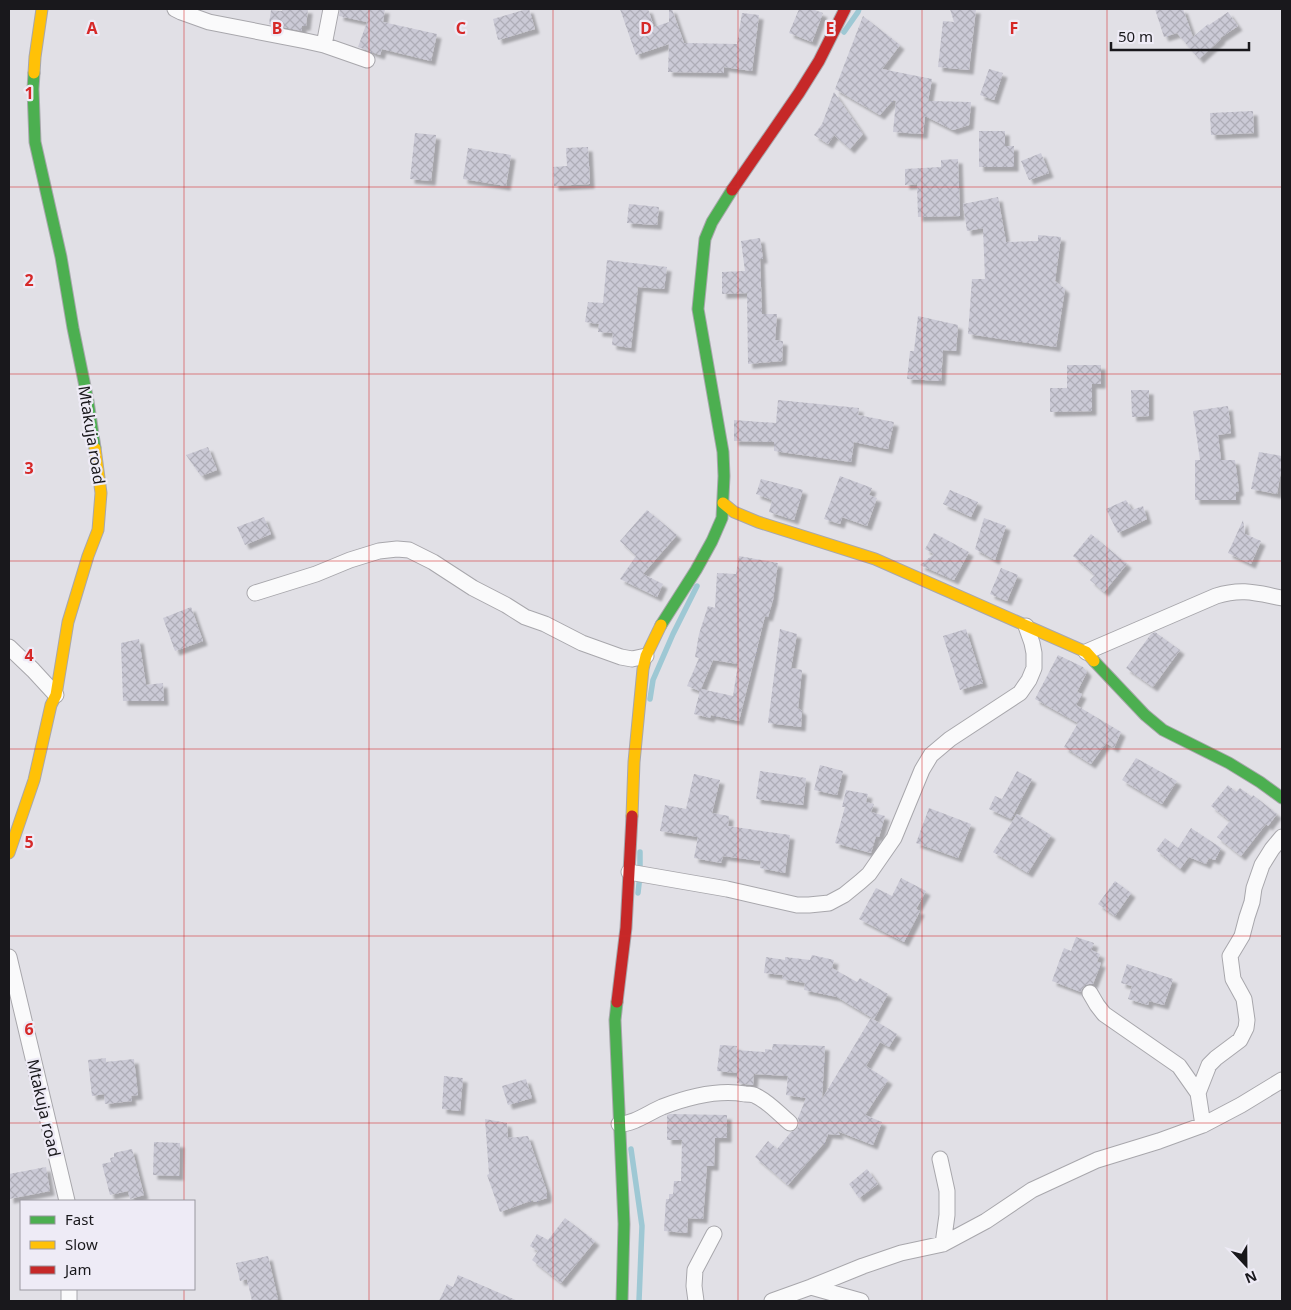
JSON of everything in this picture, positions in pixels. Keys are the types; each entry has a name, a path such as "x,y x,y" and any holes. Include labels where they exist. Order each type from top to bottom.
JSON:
{"street":[{"name":"Mtakuja road","path":"9,853 34,780 56,695 68,622 98,530 101,493 88,401 61,257 35,142 33,89 35,57 42,9"},
{"path":"175,9 210,22 324,45 367,60"},
{"path":"324,45 331,9"},
{"path":"622,1301 624,1224 615,1020 626,928 634,762 643,669 646,656 663,620 696,570 712,542 722,518 723,452 698,309 705,239 712,222 736,183 819,61 845,9"},
{"path":"723,503 734,512 758,522 875,559 1086,652 1145,715 1163,730 1229,763 1282,798"},
{"path":"255,593 316,574 379,551 409,550 525,616 582,643 621,657 632,659 646,656"},
{"path":"1086,652 1216,596 1230,592 1244,591 1282,598"},
{"path":"629,872 727,889 797,905 829,903 844,895 869,874 894,838 922,770 931,755 950,739 1020,692 1029,680 1034,668 1034,653 1026,626"},
{"path":"9,647 56,695"},
{"path":"1198,1093 1209,1065 1240,1040 1246,1028 1247,1020 1244,999 1233,980 1230,956 1242,936 1262,865 1282,837"},
{"name":"Mtakuja road","path":"9,957 66,1200"},
{"path":"1090,993 1104,1014 1179,1066 1198,1093 1203,1125"},
{"path":"772,1301 901,1253 943,1244 986,1221 1032,1190 1097,1160 1203,1125 1282,1080"},
{"path":"619,1124 627,1124 662,1107 682,1100 716,1092 737,1092 755,1095 769,1104 790,1123"},
{"path":"940,1159 947,1191 947,1215 943,1244"},
{"path":"696,1301 694,1286 695,1270 714,1234"},
{"path":"811,1287 861,1301"}],"building":[{"path":"282,9 308,9 306,26 302,26 302,31 269,24 271,10 282,11"},
{"path":"340,9 385,9 383,22 437,34 431,61 382,49 380,55 358,47 367,22 339,16"},
{"path":"529,9 535,29 498,40 493,19"},
{"path":"620,9 648,9 654,27 669,22 669,9 672,9 684,43 737,44 742,13 759,15 752,71 724,67 724,73 668,72 669,44 636,55"},
{"path":"799,9 812,9 823,13 812,42 789,33"},
{"path":"950,9 976,9 969,70 938,67 943,21 954,22"},
{"path":"1155,9 1183,9 1193,37 1208,24 1228,12 1238,26 1220,38 1199,59 1177,33 1164,37"},
{"path":"863,16 900,45 882,69 932,79 928,101 971,102 969,125 953,130 925,116 923,134 893,132 896,101 893,100 880,115 835,89"},
{"path":"989,69 1003,73 994,100 980,95"},
{"path":"834,92 863,134 850,149 834,135 828,144 814,135 822,124"},
{"path":"1253,111 1254,133 1211,135 1210,113"},
{"path":"979,131 1005,131 1005,146 1014,146 1014,167 979,167"},
{"path":"415,133 436,135 431,181 410,179"},
{"path":"588,147 590,184 554,186 553,167 567,166 566,148"},
{"path":"468,148 511,155 506,186 463,179"},
{"path":"1041,153 1049,173 1029,180 1021,161"},
{"path":"958,159 960,216 918,217 917,184 905,185 905,169 941,167 941,160"},
{"path":"998,197 1006,242 1038,241 1038,235 1061,237 1055,281 1065,289 1056,347 968,334 972,279 985,279 983,228 967,231 963,204"},
{"path":"629,204 659,207 657,225 627,223"},
{"path":"760,238 763,259 760,259 762,314 777,314 775,340 783,341 782,361 748,364 747,293 722,294 722,272 745,271 741,241"},
{"path":"607,260 667,267 664,289 638,287 631,348 612,345 613,333 598,332 599,324 585,322 588,302 603,303"},
{"path":"918,316 958,325 956,351 943,350 941,381 907,379 910,351 914,351"},
{"path":"1067,365 1101,365 1101,384 1092,384 1092,411 1050,412 1050,388 1067,388"},
{"path":"1131,390 1149,390 1149,416 1132,417"},
{"path":"778,400 859,408 858,415 894,422 888,449 854,442 851,462 774,451 774,442 734,441 734,420 776,423"},
{"path":"1228,406 1231,433 1218,435 1221,460 1235,460 1239,491 1236,492 1236,500 1195,500 1195,460 1200,460 1193,411"},
{"path":"208,447 217,470 201,476 186,455"},
{"path":"1259,452 1282,456 1277,494 1251,489"},
{"path":"840,476 872,488 869,495 877,498 867,526 842,517 840,524 824,519"},
{"path":"761,479 803,490 794,520 769,512 772,500 756,494"},
{"path":"950,490 978,502 971,517 943,504"},
{"path":"1126,500 1132,510 1143,506 1147,519 1118,533 1106,509"},
{"path":"647,510 677,535 643,574 663,584 657,597 620,579 636,556 620,541"},
{"path":"264,517 271,534 245,545 237,527"},
{"path":"984,518 1006,526 995,560 975,549"},
{"path":"1243,520 1245,534 1261,541 1251,564 1228,553"},
{"path":"934,533 969,552 954,580 920,565 934,554 925,549"},
{"path":"1091,534 1127,564 1104,592 1090,580 1095,575 1073,556"},
{"path":"739,556 778,563 773,600 768,617 765,616 739,721 711,715 710,718 694,714 700,691 687,686 699,658 695,657 699,634 708,606 715,608 717,573 736,574","holes":["713,660 738,664 733,696 701,689"]},
{"path":"1001,568 1018,575 1007,601 990,594"},
{"path":"191,607 203,641 175,651 163,618"},
{"path":"780,629 797,634 791,668 802,670 798,708 802,711 801,727 768,723"},
{"path":"966,629 983,683 960,690 943,636"},
{"path":"1155,632 1180,650 1153,687 1126,668 1151,634"},
{"path":"139,639 146,685 163,683 164,701 123,701 121,643"},
{"path":"1058,655 1083,667 1087,672 1077,692 1082,694 1076,705 1121,732 1114,748 1106,743 1091,764 1064,747 1078,723 1035,699"},
{"path":"1136,758 1177,781 1162,804 1122,780"},
{"path":"820,765 843,771 837,795 814,790"},
{"path":"760,771 806,778 803,805 756,799"},
{"path":"1017,771 1032,779 1011,819 989,809 995,796 1002,799"},
{"path":"694,774 720,780 712,813 729,816 728,826 790,835 785,873 760,868 761,861 723,856 721,863 694,858 698,837 660,831 665,805 686,809"},
{"path":"1228,785 1236,792 1240,788 1252,797 1253,795 1277,814 1268,826 1266,824 1241,856 1217,837 1230,821 1211,806"},
{"path":"846,790 868,794 866,802 874,804 871,812 885,816 879,837 876,836 871,853 835,843 845,807 842,807"},
{"path":"929,808 971,824 958,858 916,843"},
{"path":"1017,814 1051,835 1028,873 993,852"},
{"path":"1191,828 1221,848 1215,860 1209,858 1206,864 1189,857 1180,869 1156,850 1165,838 1178,848"},
{"path":"901,878 926,891 916,909 920,911 904,942 859,919 876,888 892,896"},
{"path":"1115,881 1131,893 1115,916 1098,904"},
{"path":"1076,937 1094,943 1091,950 1100,954 1097,962 1101,963 1093,984 1085,985 1081,992 1052,981 1064,948 1071,951"},
{"path":"812,955 834,960 832,968 857,982 860,978 888,994 874,1019 837,997 804,990 805,983 782,979 783,975 764,973 766,957 785,960 785,957 810,960"},
{"path":"1127,964 1173,979 1164,1005 1149,1001 1148,1005 1128,999 1132,986 1121,983"},
{"path":"871,1018 897,1034 889,1047 880,1042 866,1066 888,1080 865,1115 882,1122 873,1145 837,1131 840,1135 828,1134 825,1142 788,1185 755,1157 768,1141 777,1149 791,1132 797,1129 799,1124 798,1118 806,1098 786,1095 788,1076 754,1074 753,1085 737,1083 737,1073 717,1071 720,1045 737,1046 736,1050 765,1052 765,1049 772,1050 773,1044 825,1046 822,1099"},
{"path":"106,1058 106,1062 134,1059 138,1095 131,1096 132,1101 105,1104 104,1094 92,1096 88,1060"},
{"path":"444,1076 463,1078 460,1111 442,1109"},
{"path":"526,1079 532,1098 508,1105 502,1086"},
{"path":"667,1115 727,1115 727,1138 715,1138 714,1166 707,1166 703,1219 688,1218 687,1233 664,1231 666,1199 669,1199 669,1194 673,1194 674,1181 681,1181 682,1140 667,1140"},
{"path":"485,1119 507,1123 508,1138 528,1136 547,1192 547,1198 534,1202 533,1200 500,1212 487,1175 489,1174"},
{"path":"154,1142 180,1143 179,1176 153,1175"},
{"path":"132,1149 144,1195 130,1199 128,1191 110,1195 102,1164 111,1162 110,1158 114,1157 114,1153"},
{"path":"46,1167 50,1191 9,1199 9,1174"},
{"path":"867,1169 878,1184 859,1198 849,1184"},
{"path":"565,1218 595,1241 561,1283 532,1260 538,1251 530,1246 537,1234 548,1240"},
{"path":"268,1256 278,1299 252,1301 247,1279 240,1281 236,1263"},
{"path":"458,1275 518,1301 439,1301 447,1284 453,1287"}],"waterway":[{"path":"844,32 859,9"},
{"path":"650,699 653,680 697,586"},
{"path":"638,893 640,852"},
{"path":"631,1149 642,1226 639,1301"}],"traffic: fast":[{"path":"34,73 35,142 61,257 95,448"},
{"path":"661,625 696,570 722,518 723,452 698,309 705,239 712,222 732,190"},
{"path":"1094,661 1145,715 1163,730 1229,763 1282,798"},
{"path":"617,1002 615,1020 624,1224 622,1301"}],"traffic: slow":[{"path":"34,73 42,9"},
{"path":"9,853 34,780 51,705 56,695 68,622 98,530 101,493 95,448"},
{"path":"723,503 734,512 758,522 875,559 1086,652 1094,661"},
{"path":"632,816 634,762 643,669 646,656 661,625"}],"traffic: jam":[{"path":"732,190 819,61 845,9"},
{"path":"617,1002 626,928 632,816"}]}
